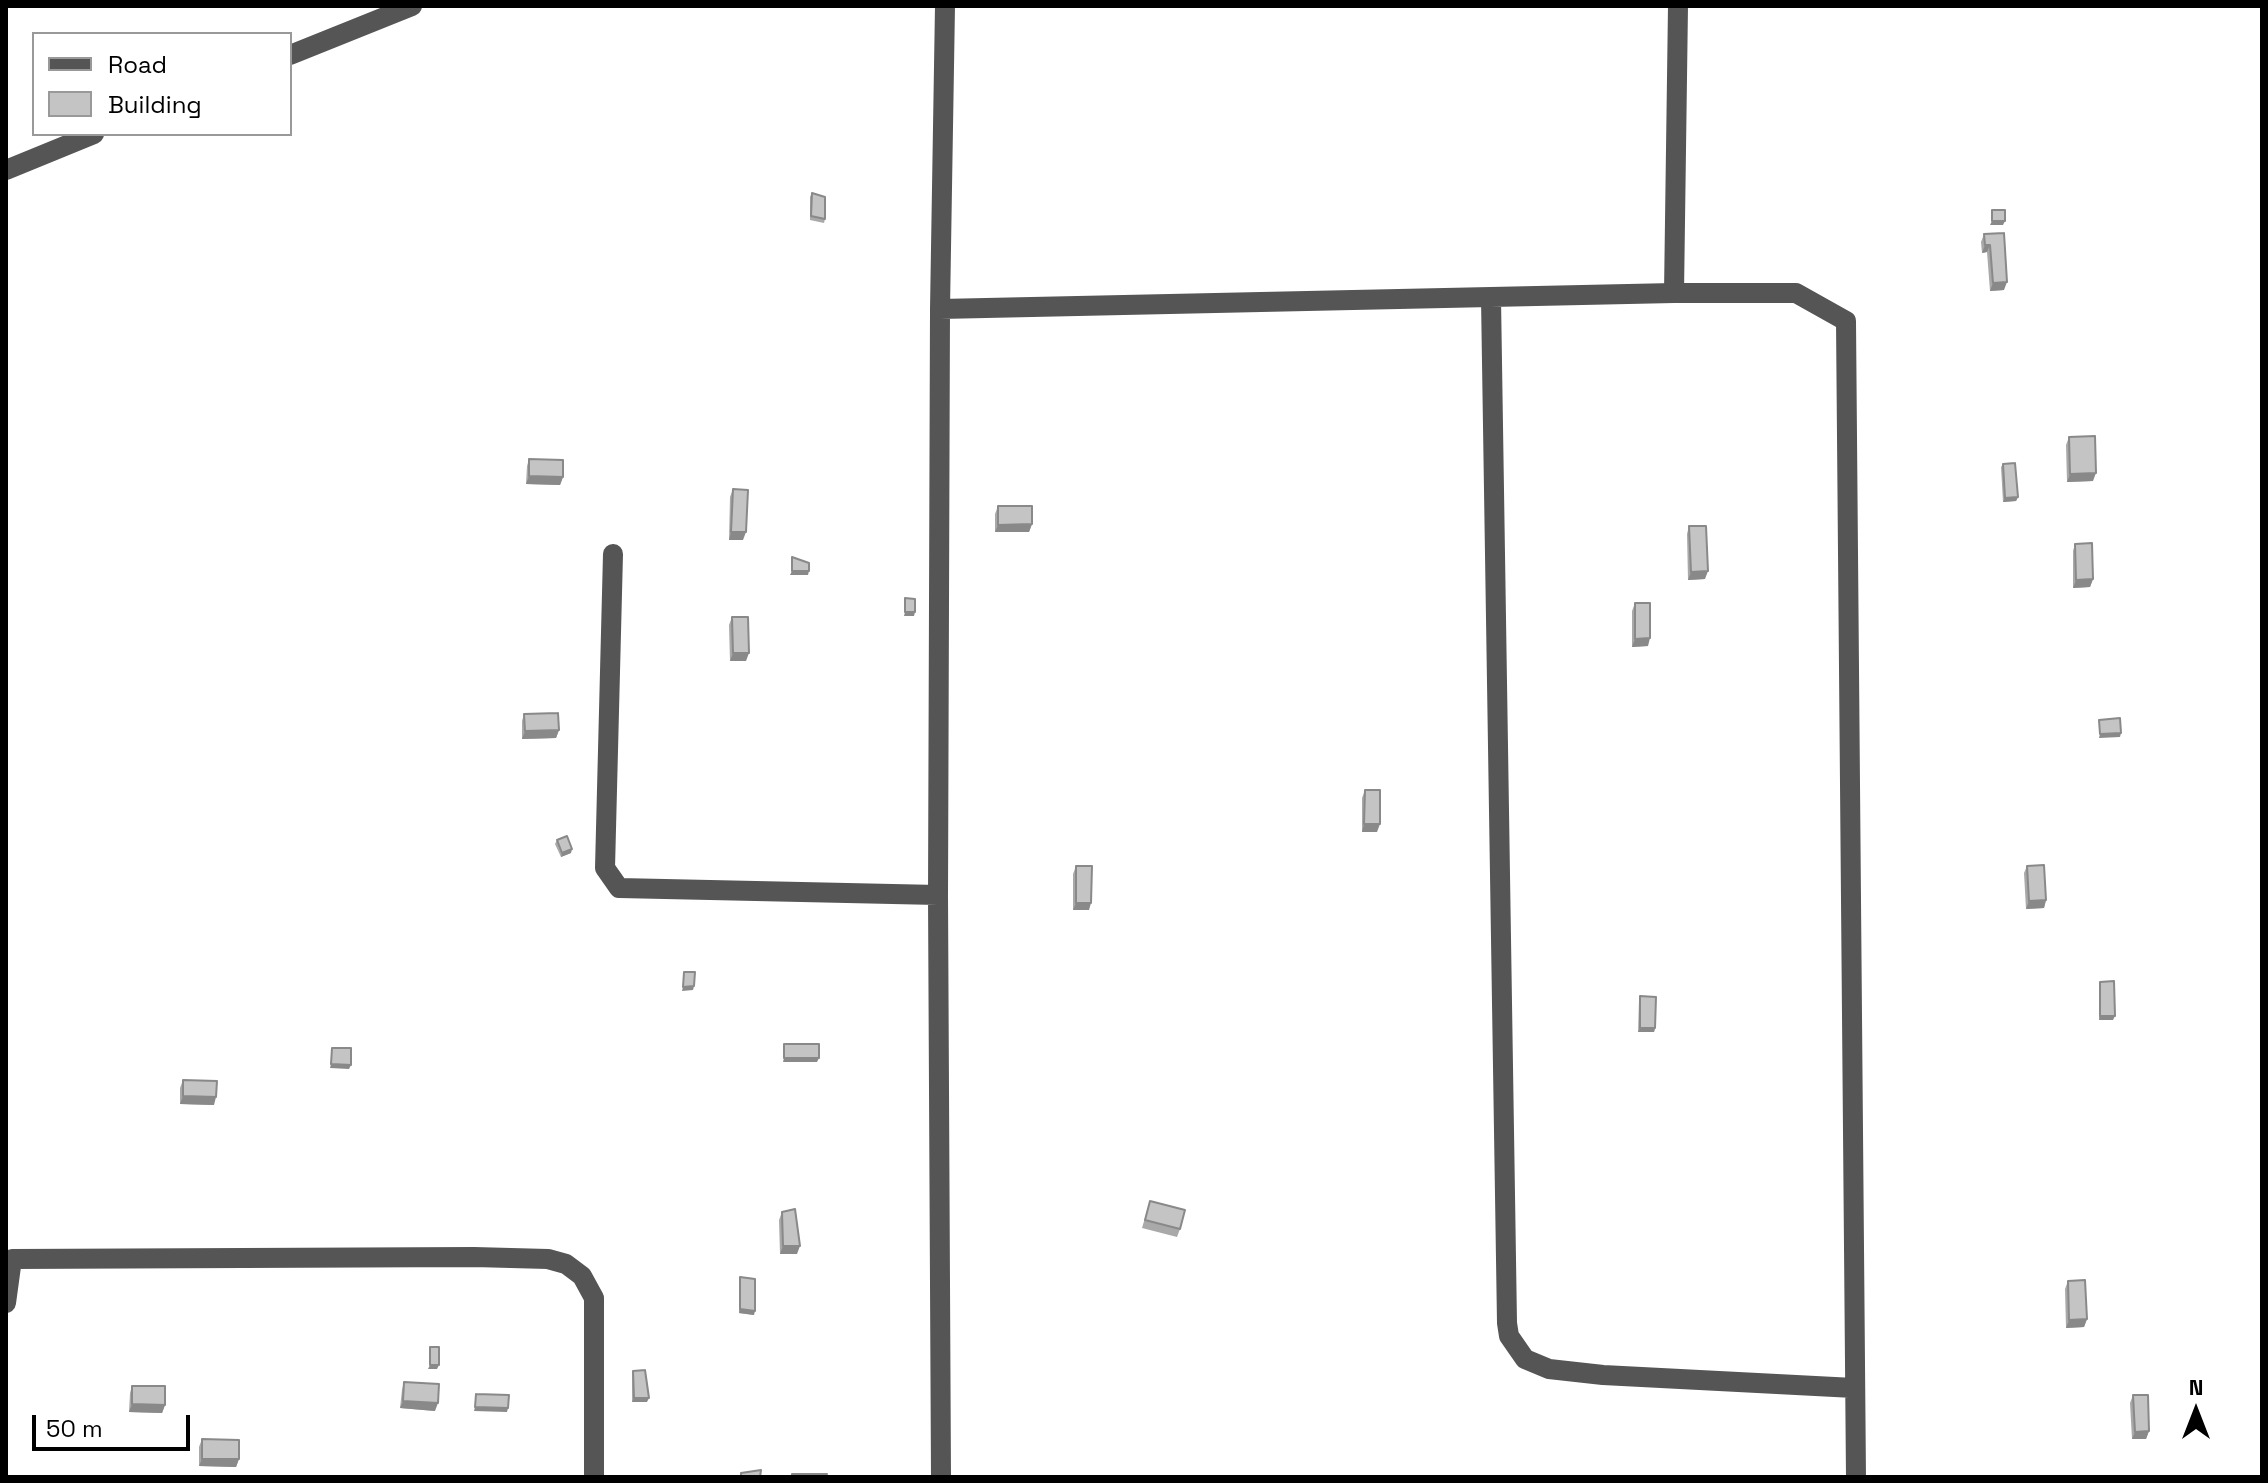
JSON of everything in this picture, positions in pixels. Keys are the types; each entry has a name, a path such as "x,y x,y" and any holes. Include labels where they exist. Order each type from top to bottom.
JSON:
{"street":[{"path":"292,54 412,6"},
{"path":"941,1477 938,895 940,309 945,6"},
{"path":"1674,293 1678,6"},
{"path":"6,170 89,136"},
{"path":"940,309 1796,293 1846,321 1856,1477"},
{"path":"1491,298 1509,1336 1525,1359 1549,1369 1603,1375 1854,1388"},
{"path":"613,554 605,868 619,888 938,895"},
{"path":"6,1303 12,1259 474,1257 548,1259 566,1264 582,1276 594,1298 594,1477"}],"building":[{"path":"812,193 825,197 825,219 811,216"},
{"path":"1992,210 2005,210 2005,221 1992,221"},
{"path":"2004,233 2007,282 1993,283 1990,245 1985,245 1984,234"},
{"path":"2095,436 2096,473 2070,474 2069,437"},
{"path":"529,459 563,460 563,477 529,476"},
{"path":"2015,463 2018,497 2005,498 2003,464"},
{"path":"733,489 748,490 746,532 731,532"},
{"path":"998,506 1032,506 1032,524 998,525"},
{"path":"1689,526 1706,526 1708,571 1691,572"},
{"path":"2092,543 2093,579 2076,580 2075,544"},
{"path":"792,557 809,563 809,571 792,571"},
{"path":"905,598 915,599 915,612 905,612"},
{"path":"1635,603 1650,603 1650,638 1635,639"},
{"path":"732,617 748,617 749,653 733,653"},
{"path":"558,713 559,730 525,731 524,714"},
{"path":"2120,718 2121,733 2100,734 2099,720"},
{"path":"1365,790 1380,790 1380,824 1364,824"},
{"path":"567,836 572,849 562,853 557,840"},
{"path":"2044,865 2046,900 2029,901 2027,866"},
{"path":"1076,866 1092,866 1091,903 1076,903"},
{"path":"684,972 695,972 694,986 683,987"},
{"path":"2114,981 2115,1016 2100,1016 2100,982"},
{"path":"1640,996 1656,997 1655,1028 1640,1028"},
{"path":"784,1044 819,1044 819,1058 784,1058"},
{"path":"332,1048 351,1048 351,1065 331,1064"},
{"path":"183,1080 217,1081 216,1097 183,1096"},
{"path":"1150,1201 1185,1210 1180,1229 1145,1220"},
{"path":"795,1209 800,1246 783,1246 782,1212"},
{"path":"740,1277 755,1279 755,1311 740,1309"},
{"path":"2085,1280 2087,1319 2069,1320 2068,1281"},
{"path":"430,1347 439,1347 439,1365 430,1365"},
{"path":"645,1370 649,1398 634,1398 633,1371"},
{"path":"404,1382 439,1384 438,1403 403,1401"},
{"path":"132,1386 165,1386 165,1405 132,1404"},
{"path":"476,1394 509,1395 508,1408 475,1407"},
{"path":"2133,1395 2148,1395 2149,1431 2135,1432"},
{"path":"202,1439 239,1440 239,1459 202,1459"},
{"path":"761,1470 760,1477 741,1477 741,1473"},
{"path":"792,1474 827,1474 826,1477 792,1477"}]}
